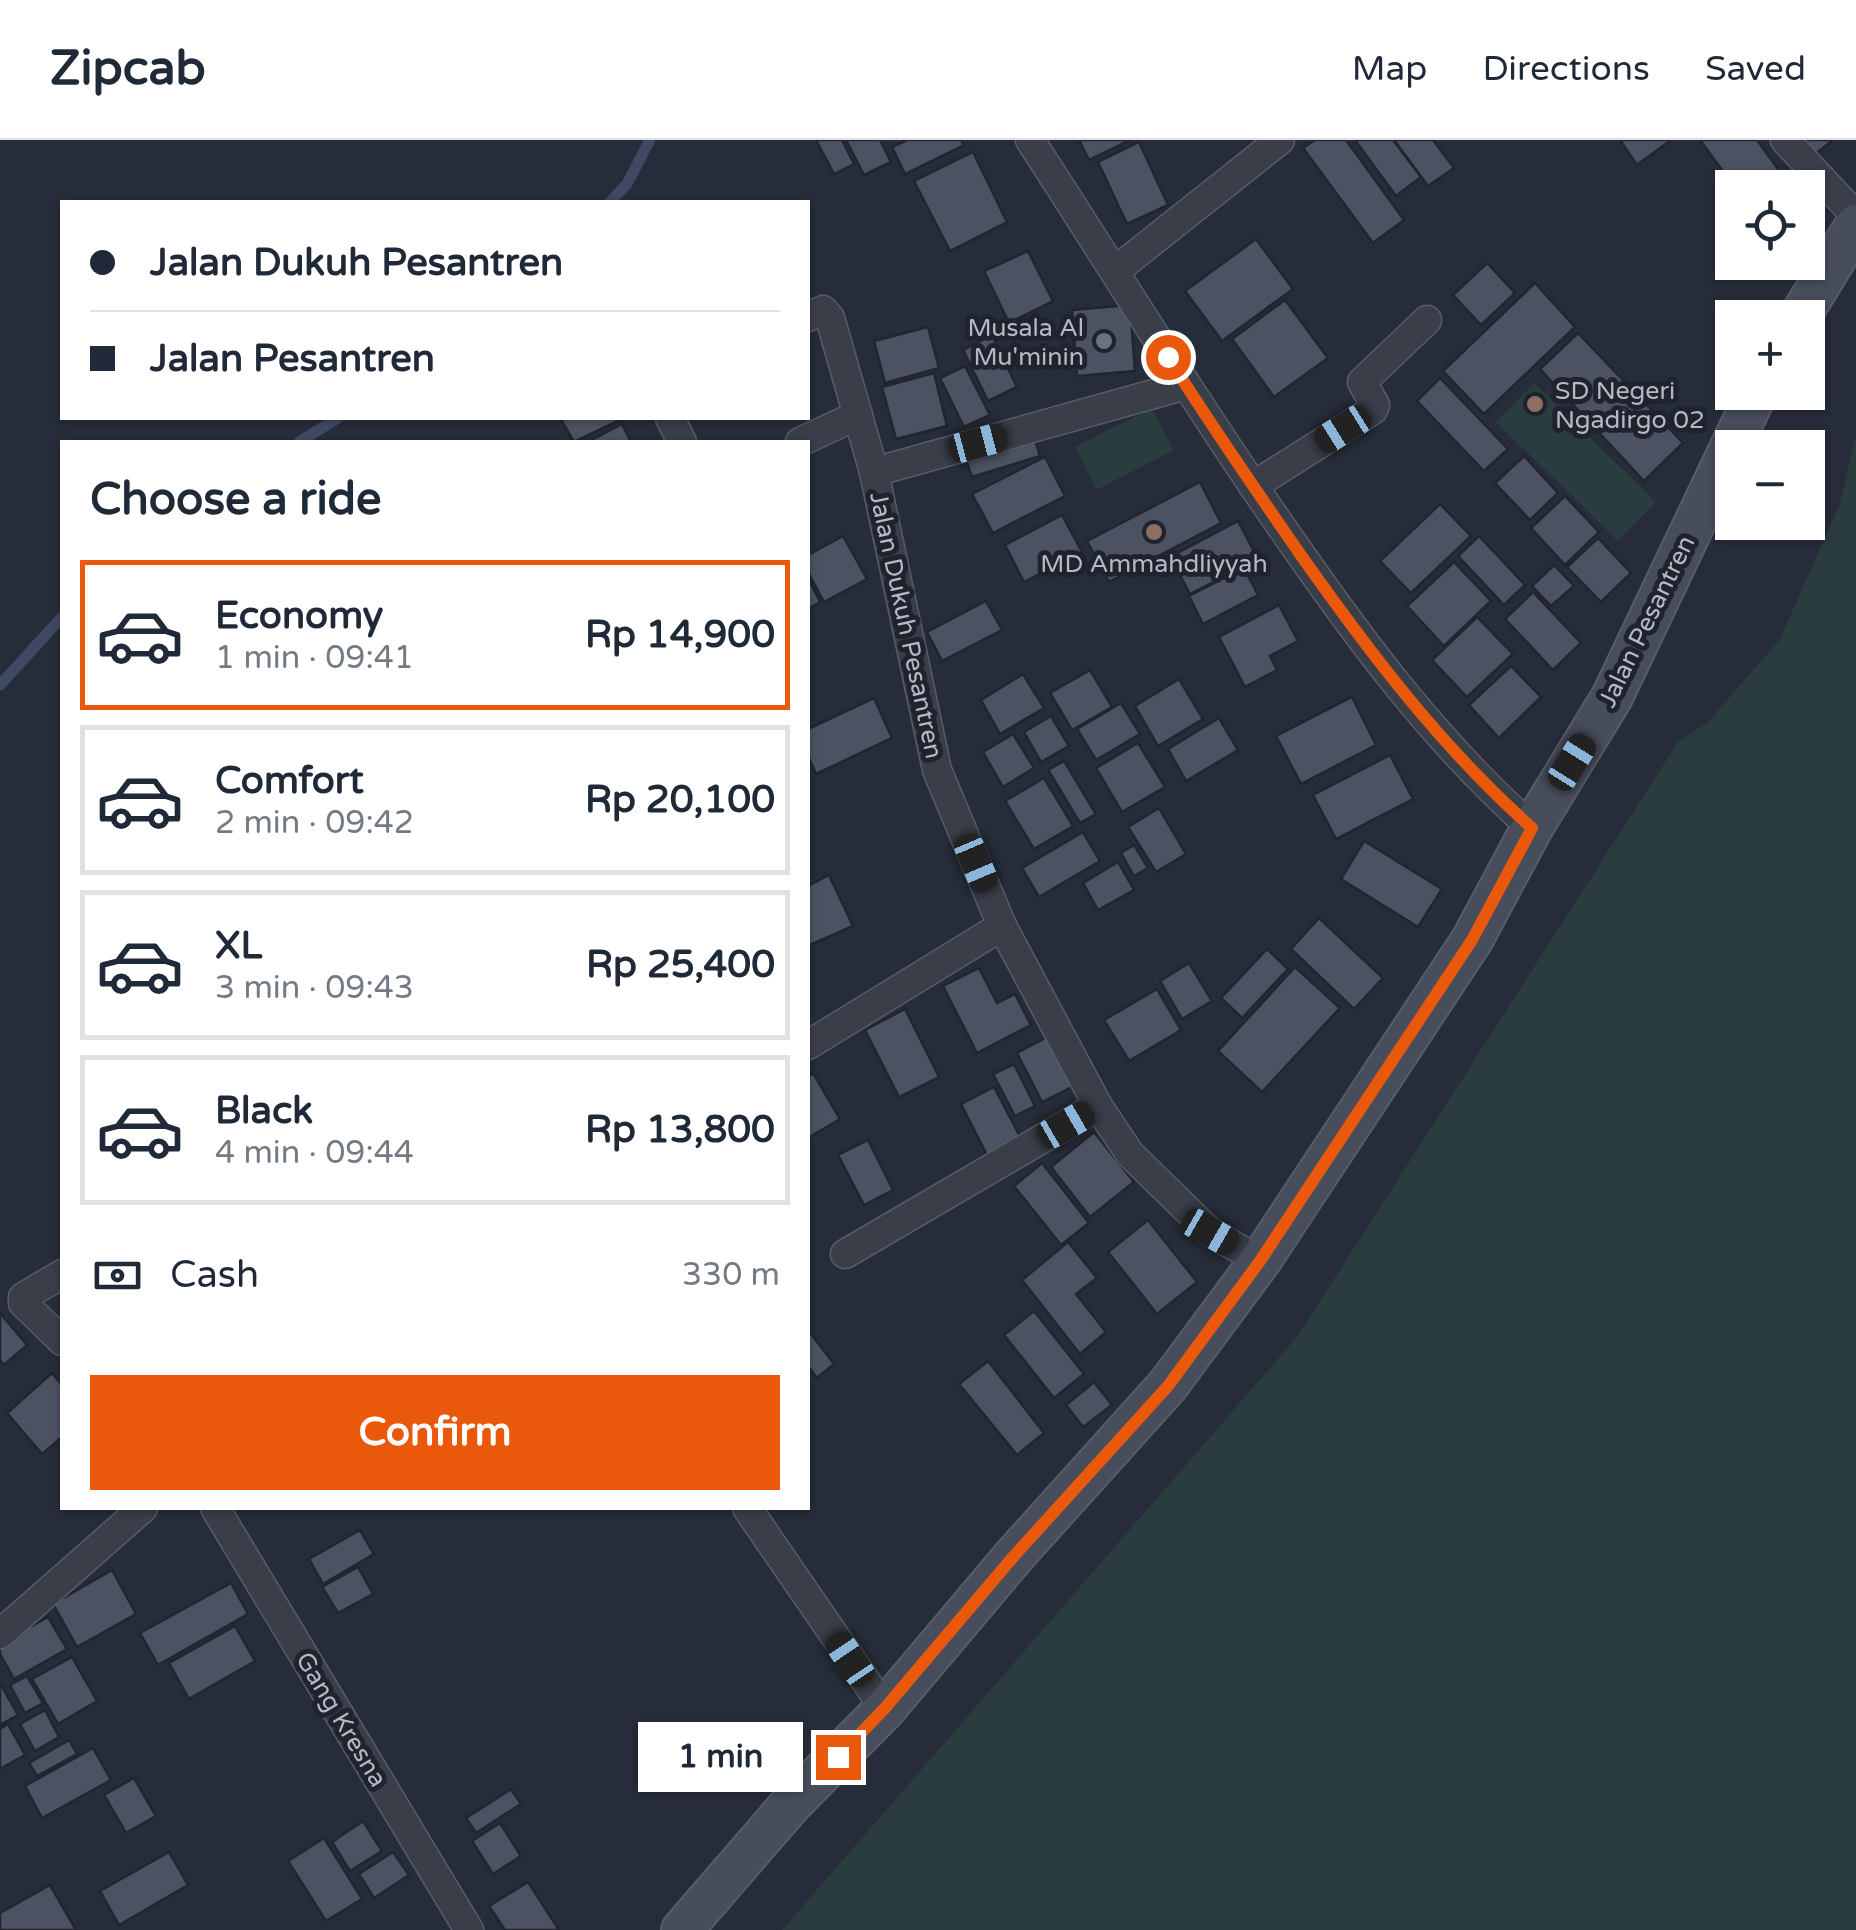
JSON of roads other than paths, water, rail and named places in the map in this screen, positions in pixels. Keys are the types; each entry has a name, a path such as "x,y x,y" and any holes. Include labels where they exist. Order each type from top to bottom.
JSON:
{"main road":[{"path":"1810,300 1856,225"},
{"name":"Jalan Pesantren","path":"682,1930 790,1806 885,1708 1014,1556 1168,1386 1260,1261 1472,940 1532,828 1612,697 1748,410"}],"street":[{"path":"1030,140 1186,385 1373,658 1446,744 1532,828"},
{"path":"1115,272 1280,140"},
{"path":"1785,140 1856,216"},
{"name":"Jalan Dukuh Pesantren","path":"819,318 858,415 874,472 937,770 1002,926 1098,1106 1130,1154 1210,1232 1260,1261"},
{"path":"1253,486 1373,410 1375,405 1362,385 1364,379 1428,320"},
{"path":"874,472 1186,385"},
{"path":"804,440 858,415"},
{"path":"810,1044 1002,926"},
{"path":"845,1254 1098,1106"},
{"path":"60,1275 23,1297 23,1303 60,1338"},
{"path":"0,1634 141,1510"},
{"name":"Gang Kresna","path":"216,1510 469,1930"},
{"path":"748,1510 885,1708"}],"waterway":[{"path":"612,200 627,184 650,140"},
{"path":"302,440 335,420"},
{"path":"0,685 60,619"}],"place":[{"name":"Musala Al Mu'minin","path":"1104,341"},
{"name":"SD Negeri Ngadirgo 02","path":"1535,404"},
{"name":"MD Ammahdliyyah","path":"1154,532"}]}
